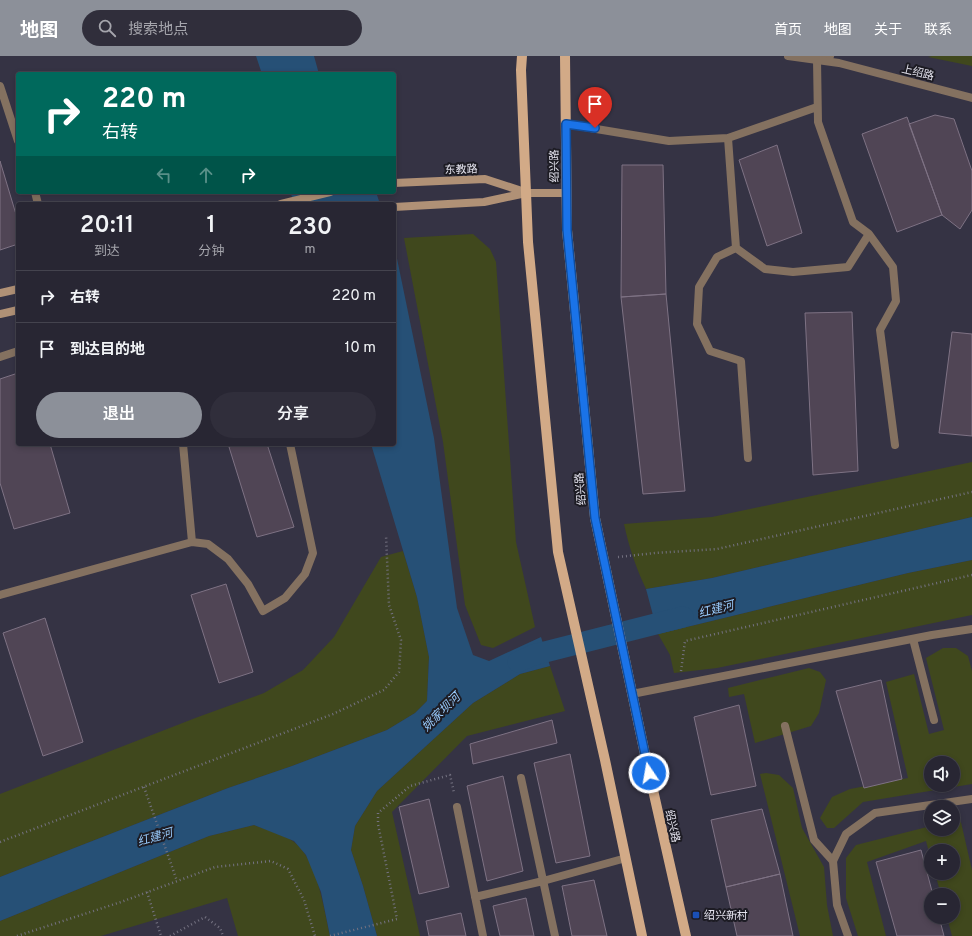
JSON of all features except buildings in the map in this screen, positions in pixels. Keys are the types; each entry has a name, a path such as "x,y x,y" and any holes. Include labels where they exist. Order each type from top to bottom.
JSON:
{"main road":[{"path":"522,56 521,70 528,242 558,552 642,936"},
{"name":"绍兴路","path":"565,56 567,230 595,518 632,694 686,936"}],"street":[{"name":"上绍路","path":"788,56 839,63 972,98"},
{"path":"830,56 817,60 818,122 853,222 870,234 893,267 896,301 880,330 895,445"},
{"path":"0,86 16,135"},
{"path":"566,124 669,141 728,138 817,107"},
{"path":"728,138 736,248 765,269 793,272 848,267 870,234"},
{"name":"东教路","path":"396,183 485,179 526,192"},
{"name":"东教路","path":"396,207 484,202 526,192 567,193"},
{"path":"288,202 322,194"},
{"path":"736,248 717,257 699,287 697,324 710,351 741,361 748,458"},
{"path":"0,294 16,290"},
{"path":"0,314 16,310"},
{"path":"0,356 16,352"},
{"path":"183,446 192,542"},
{"path":"0,595 192,542 208,544 228,559 248,584 263,611 285,598 305,574 313,553 290,446"},
{"path":"632,694 913,639 972,629"},
{"path":"913,639 934,720"},
{"path":"785,726 814,840 833,861"},
{"path":"521,778 555,936"},
{"path":"848,936 837,905 833,861 846,834 875,813 972,799"},
{"path":"457,807 483,936"},
{"path":"475,897 543,881 626,858"}],"path":[{"path":"604,559 654,553 717,549 972,492"},
{"path":"0,842 333,714 384,690 399,672 402,640 389,605 386,535"},
{"path":"679,685 685,641 972,575"},
{"path":"330,936 397,919 378,824 378,813 410,786 450,775 457,807"},
{"path":"144,787 177,881"},
{"path":"17,936 147,892 215,867 271,861 288,869 304,900 315,936"},
{"path":"147,892 161,936"},
{"path":"170,936 205,917 220,928 223,936"}],"green space":[{"path":"972,56 972,66 928,57"},
{"path":"473,234 490,249 496,262 516,542 535,627 493,648 481,645 465,605 443,442 404,238"},
{"path":"972,462 972,517 712,578 646,589 633,557 624,524 712,517"},
{"path":"403,551 417,597 429,657 427,701 415,713 387,730 292,766 228,788 0,877 0,794 264,693 303,670 334,637 381,557"},
{"path":"972,560 972,615 717,668 674,673 670,655 658,634 908,573"},
{"path":"943,648 956,648 968,656 972,671 972,784 960,786 960,756 924,756 924,792 863,802 834,828 827,828 820,818 832,797 850,789 908,778 886,682 914,674 929,734 944,730 926,658"},
{"path":"550,666 565,711 467,736 392,812 420,936 377,936 351,850 355,826 377,791 473,703 520,674"},
{"path":"809,668 820,672 826,680 819,713 811,726 755,743 744,694 729,697 728,688"},
{"path":"766,773 779,775 793,788 802,828 824,867 827,905 833,936 800,936 760,774"},
{"path":"960,818 972,870 972,936 952,936 949,924 960,924 960,888 939,888 937,880 960,880 960,844 927,844 926,841 867,862 886,936 858,936 846,898 846,858 856,845 924,828 924,836 960,836"},
{"path":"254,825 286,837 302,850 314,872 322,899 330,936 238,936 227,898 101,936 0,936 0,921 209,836"}],"water":[{"path":"256,56 314,56 318,72 261,72"},
{"path":"291,194 377,194 379,202 294,202"},
{"name":"姚家坝河","path":"396,254 434,438 457,608 473,655 489,661 541,637 550,666 520,674 473,703 377,791 355,826 351,850 377,936 330,936 321,892 306,855 294,841 254,825 209,836 0,921 0,877 228,788 292,766 387,730 415,713 427,701 429,657 417,597 372,446 396,446"},
{"path":"972,517 972,560 908,573 658,634 646,589 712,578"}],"waterway":[{"name":"红建河","path":"518,662 533,655 683,617"}],"place":[{"name":"绍兴新村","path":"696,915"}],"route":[{"path":"595,128 566,124 567,230 595,518 649,773"}]}
